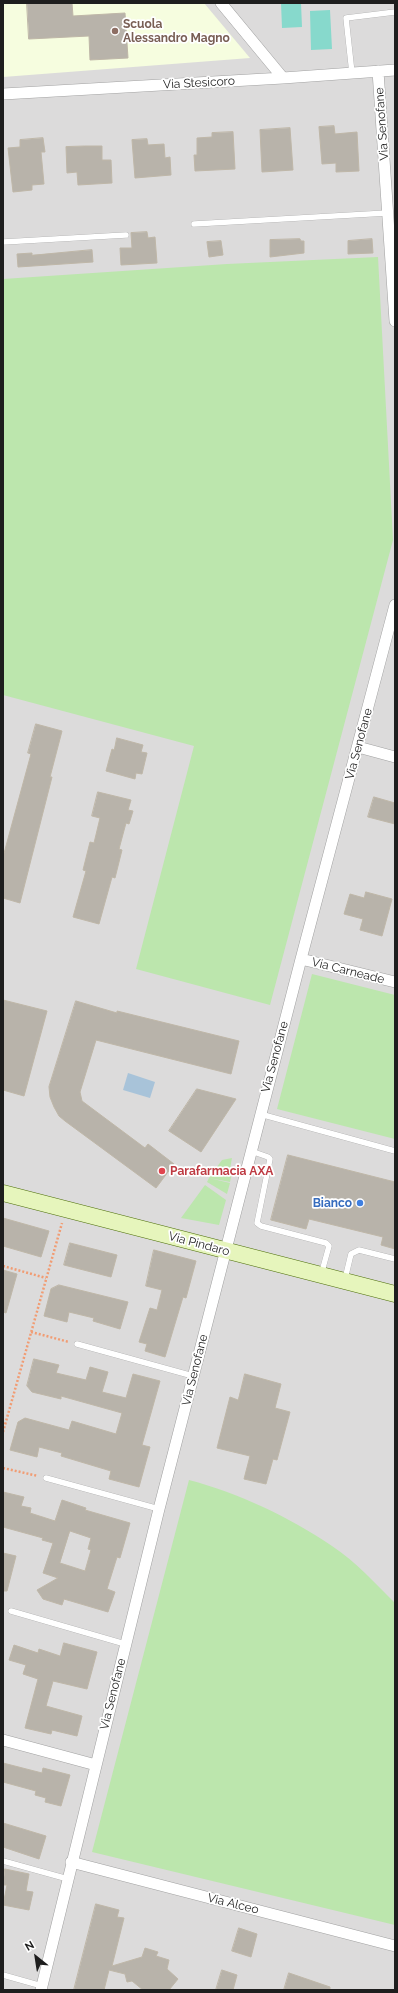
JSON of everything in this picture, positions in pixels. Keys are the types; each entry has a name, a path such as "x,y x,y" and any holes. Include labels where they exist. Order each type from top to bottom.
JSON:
{"street":[{"path":"221,3 284,78"},
{"name":"Via Stesicoro","path":"3,94 284,78 395,70"},
{"name":"Via Senofane","path":"378,71 390,218 395,321"},
{"name":"Via Senofane","path":"42,1988 71,1862 225,1250 395,605"},
{"path":"358,747 395,757"},
{"name":"Via Carneade","path":"301,959 395,982"},
{"name":"Via Pindaro","path":"3,1193 395,1294"},
{"path":"3,1740 96,1765"},
{"name":"Via Alceo","path":"71,1862 395,1946"}],"lane":[{"path":"352,73 346,18 395,12"},
{"path":"194,224 390,218"},
{"path":"3,242 126,235"},
{"path":"260,1114 395,1151"},
{"path":"251,1151 270,1159 258,1223 261,1226 326,1242 329,1246 321,1275"},
{"path":"344,1281 351,1254 354,1252 359,1250 395,1259"},
{"path":"77,1344 193,1376"},
{"path":"46,1478 159,1509"},
{"path":"11,1611 126,1644"},
{"path":"3,1861 68,1879"},
{"path":"3,1975 42,1988"}],"path":[{"path":"3,1432 66,1209"},
{"path":"3,1266 46,1278"},
{"path":"31,1332 77,1344"},
{"path":"3,1468 46,1478"}],"shaded area":[{"path":"3,3 395,3 395,1990 3,1990"},
{"name":"Scuola Alessandro Magno","path":"3,3 204,3 250,58 3,77"},
{"path":"281,3 301,3 302,27 282,28"},
{"path":"330,10 332,49 311,50 310,11"},
{"path":"128,1073 155,1082 150,1098 123,1090"}],"green space":[{"path":"378,257 393,540 270,1005 136,969 194,746 3,695 3,279 227,264"},
{"path":"312,974 395,995 395,1139 277,1109"},
{"path":"232,1158 230,1169 233,1169 230,1182 209,1178 222,1160"},
{"path":"209,1178 230,1183 227,1194 207,1182"},
{"path":"205,1185 226,1200 219,1225 181,1218"},
{"path":"189,1480 208,1485 245,1499 299,1525 316,1535 349,1559 395,1603 395,1925 92,1852"}],"building":[{"path":"27,3 72,3 73,16 125,13 128,58 90,60 89,36 29,39"},
{"path":"334,126 335,134 357,132 359,171 336,172 336,163 322,164 319,127"},
{"path":"290,128 293,170 262,172 260,130"},
{"path":"233,132 235,169 195,171 194,155 197,155 197,138 212,137 212,133"},
{"path":"43,138 45,152 41,152 44,184 32,185 32,190 13,192 8,148 20,147 20,140"},
{"path":"147,139 148,145 164,144 165,158 170,157 171,175 135,178 132,140"},
{"path":"102,146 102,160 111,160 112,183 78,185 77,172 67,173 66,147"},
{"path":"147,232 148,238 155,237 157,263 121,265 120,248 132,248 131,233"},
{"path":"300,239 301,241 304,241 304,253 270,257 270,240"},
{"path":"372,239 373,253 348,254 348,241"},
{"path":"221,241 223,255 209,257 207,242"},
{"path":"92,250 93,262 18,267 17,254 32,253 32,255"},
{"path":"36,724 62,731 20,903 3,898 3,857 31,754 28,753"},
{"path":"117,738 143,745 141,752 147,753 142,774 136,773 135,779 106,771 112,749 114,750"},
{"path":"98,792 131,800 128,810 133,811 129,824 126,823 119,849 122,850 115,878 112,877 99,924 73,917 86,871 83,870 90,842 94,843 100,818 92,816"},
{"path":"374,797 395,803 395,824 368,817"},
{"path":"366,892 392,899 382,936 360,930 363,919 344,914 350,894 364,898"},
{"path":"3,1000 47,1011 24,1096 3,1090"},
{"path":"76,1001 117,1013 117,1011 239,1041 231,1074 96,1040 80,1092 82,1101 145,1148 148,1144 174,1164 156,1188 65,1121 59,1116 54,1107 50,1097 49,1087"},
{"path":"197,1089 236,1099 201,1152 169,1131"},
{"name":"Bianco","path":"288,1155 395,1182 395,1249 381,1245 383,1237 309,1219 306,1229 271,1220"},
{"path":"3,1218 49,1231 41,1257 3,1246"},
{"path":"70,1243 117,1255 111,1277 64,1265"},
{"path":"154,1250 196,1261 186,1298 183,1297 165,1357 145,1351 147,1344 139,1342 150,1308 157,1310 162,1290 146,1286"},
{"path":"3,1270 17,1274 6,1313 3,1312"},
{"path":"59,1285 128,1302 120,1329 93,1321 94,1318 69,1312 67,1322 44,1316 51,1289"},
{"path":"34,1359 59,1365 56,1373 86,1380 90,1367 108,1372 102,1392 126,1398 133,1374 160,1381 142,1445 150,1447 139,1487 109,1479 111,1471 61,1456 62,1453 39,1447 37,1457 10,1450 18,1422 25,1418 69,1430 72,1421 116,1434 122,1413 61,1396 61,1399 32,1392 27,1386"},
{"path":"245,1374 281,1384 275,1408 290,1412 277,1460 273,1459 266,1484 244,1479 250,1456 217,1448 230,1397 238,1400"},
{"path":"3,1492 24,1497 21,1506 31,1508 30,1513 55,1521 62,1500 86,1508 85,1510 130,1523 120,1558 117,1557 107,1589 115,1592 108,1612 64,1599 62,1605 43,1599 37,1590 58,1578 43,1573 53,1543 42,1540 43,1538 3,1527","holes":["70,1531 91,1538 88,1549 91,1550 85,1571 60,1563"]},
{"path":"3,1553 16,1556 7,1591 3,1591"},
{"path":"64,1643 97,1652 87,1689 53,1681 46,1706 82,1716 77,1736 52,1730 51,1734 25,1728 38,1679 23,1674 26,1665 9,1660 14,1645 38,1653 39,1649 60,1656"},
{"path":"3,1763 42,1773 43,1768 70,1775 61,1806 45,1802 46,1798 35,1795 36,1791 3,1782"},
{"path":"3,1823 46,1836 39,1859 3,1847"},
{"path":"5,1869 29,1874 26,1891 33,1892 29,1910 3,1905 7,1885 3,1885"},
{"path":"96,1904 119,1910 117,1917 124,1918 112,1966 142,1957 145,1948 158,1952 156,1956 169,1960 167,1969 178,1979 169,1990 143,1990 132,1981 127,1982 125,1974 109,1970 104,1990 74,1990"},
{"path":"239,1928 257,1934 251,1957 232,1951"},
{"path":"222,1970 237,1975 233,1990 216,1990"},
{"path":"289,1973 330,1987 330,1990 284,1990"}],"place":[{"name":"Scuola Alessandro Magno","path":"115,31"},
{"name":"Parafarmacia AXA","path":"162,1171"},
{"name":"Bianco","path":"360,1203"}]}
